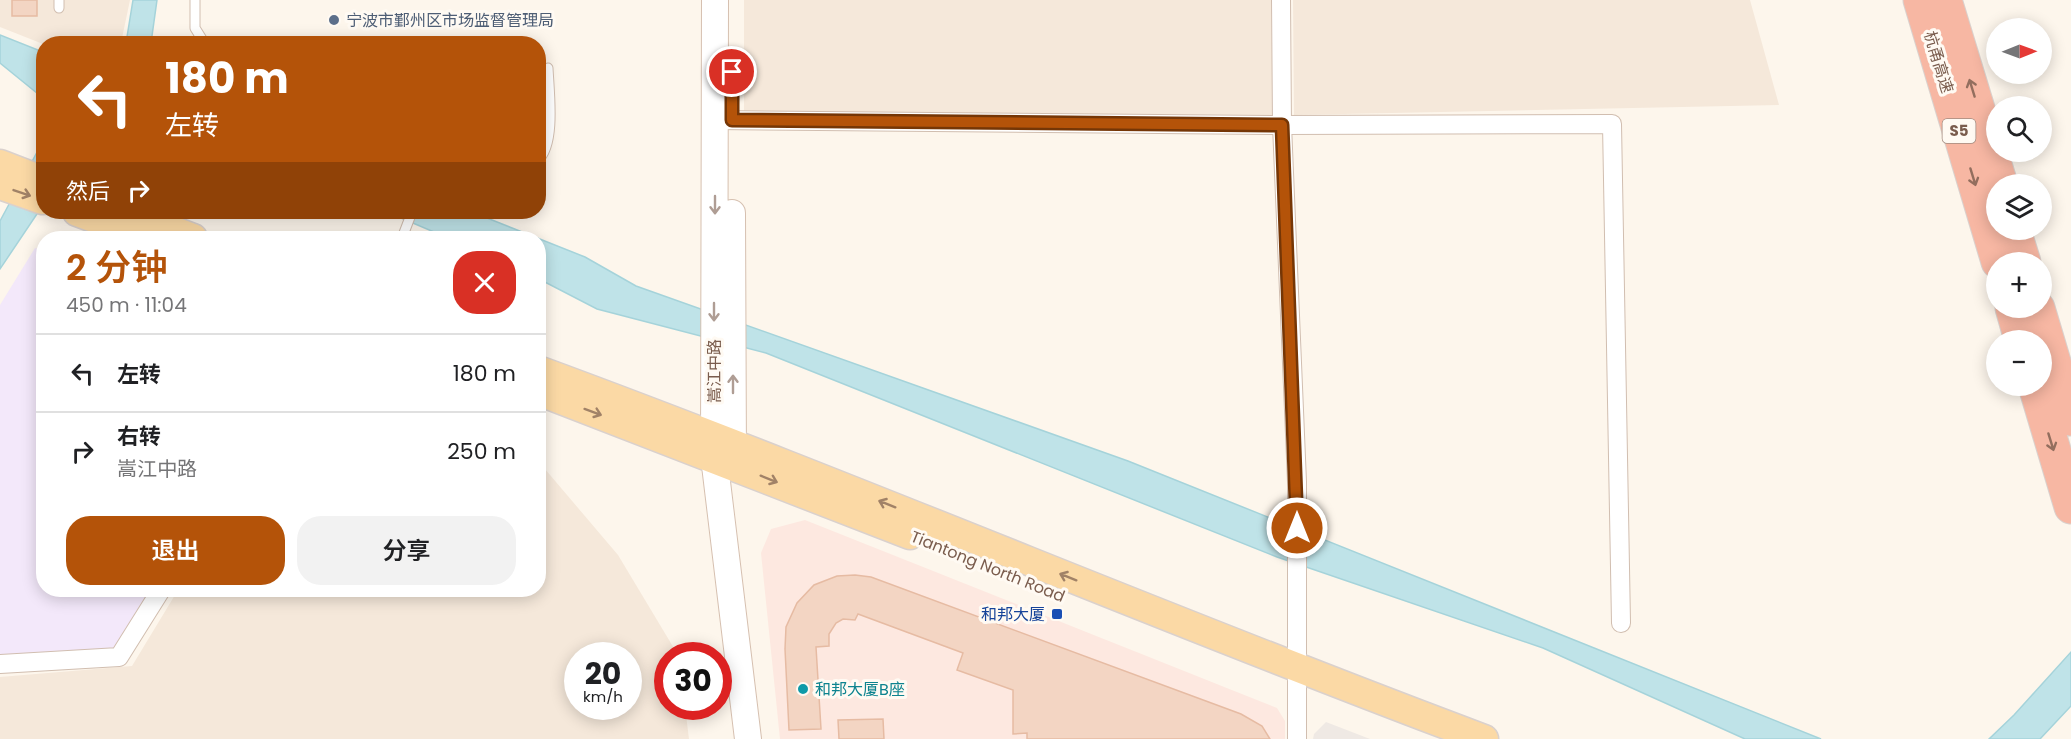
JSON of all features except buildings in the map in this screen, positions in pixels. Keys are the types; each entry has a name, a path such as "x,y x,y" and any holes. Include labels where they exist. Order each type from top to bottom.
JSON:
{"highway":[{"name":"杭甬高速","path":"1920,0 1995,252"},
{"name":"杭甬高速","path":"1945,0 1998,174"},
{"path":"2041,318 2071,419"},
{"path":"2038,396 2071,507"}],"main road":[{"name":"嵩江中路","path":"715,0 724,120 724,450 748,739"},
{"name":"嵩江中路","path":"731,0 714,259 714,365 764,739"},
{"path":"4,172 36,179"},
{"path":"4,172 36,194"},
{"path":"96,219 128,231"},
{"path":"142,219 174,231"},
{"path":"546,373 724,450"},
{"name":"Tiantong North Road","path":"546,394 724,450 1303,677 1484,739"},
{"name":"Tiantong North Road","path":"1303,677 1438,739"}],"street":[{"path":"1281,0 1282,125 1303,677 1297,739"},
{"path":"724,120 1282,125 1612,124 1621,623"},
{"path":"0,664 119,657 157,597"}],"lane":[{"path":"195,0 195,28 200,36"},
{"path":"546,149 549,141 548,68"}],"shaded area":[{"path":"0,0 130,0 122,36 36,36 36,41 0,27"},
{"path":"744,0 1271,0 1273,115 744,112"},
{"path":"1293,0 1750,0 1779,105 1294,115"},
{"path":"36,248 36,597 153,597 117,654 0,661 0,305"},
{"path":"546,470 618,555 670,642 654,642 654,720 687,720 689,739 0,739 0,677 132,666 174,597 546,597"},
{"path":"805,520 1277,708 1285,721 1285,739 780,739 761,553 771,529"},
{"path":"1326,722 1370,739 1313,739 1314,734"}],"water":[{"path":"133,0 157,0 152,36 127,36"},
{"path":"0,35 36,49 36,92 0,63"},
{"path":"36,154 36,215 0,269 0,221"},
{"path":"403,219 490,219 520,231 432,231"},
{"path":"546,241 585,257 636,286 1128,461 1821,739 1745,739 1543,648 1277,557 766,353 597,309 546,283"},
{"path":"2071,652 2071,706 2040,739 1989,739 2014,715"}],"place":[{"name":"宁波市鄞州区市场监督管理局","path":"334,20"},
{"name":"和邦大厦","path":"1057,614"},
{"name":"和邦大厦B座","path":"803,689"}],"route":[{"path":"732,72 732,120 1282,125 1297,528"}]}
